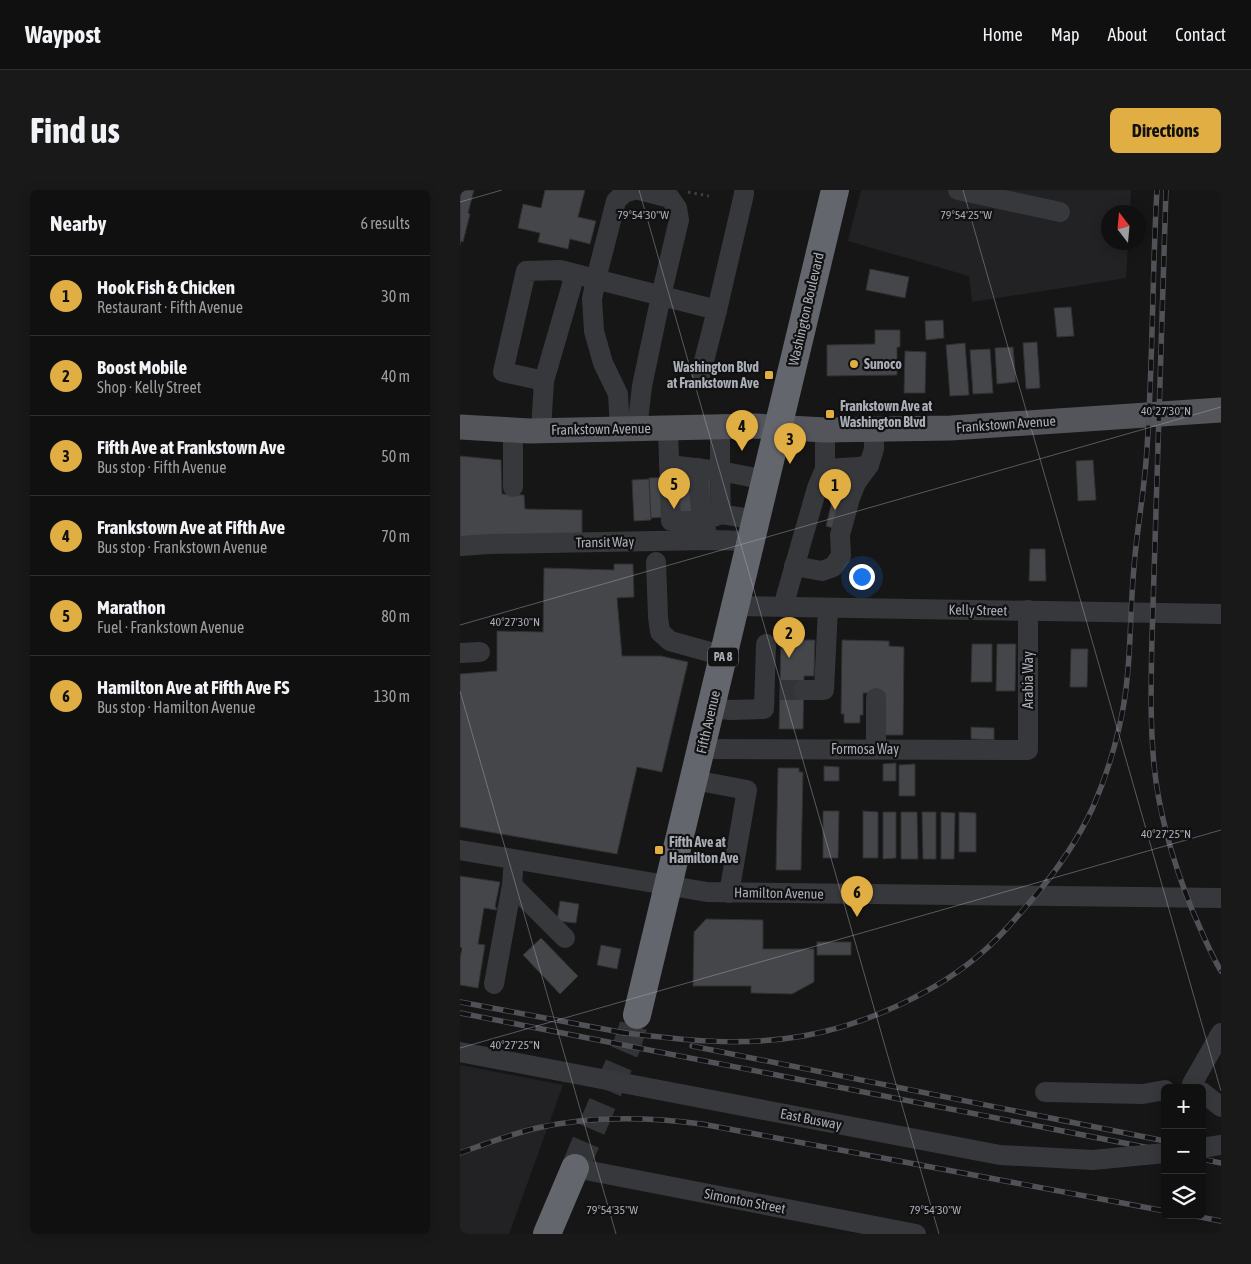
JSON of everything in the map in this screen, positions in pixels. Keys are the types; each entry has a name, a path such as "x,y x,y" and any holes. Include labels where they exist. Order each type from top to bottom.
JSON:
{"highway":[{"name":"Washington Boulevard","path":"778,428 835,190"},
{"name":"Fifth Avenue","path":"637,1015 778,428"},
{"path":"548,1234 575,1168"}],"main road":[{"name":"Frankstown Avenue","path":"460,427 513,430 756,426 826,430 874,429 978,426 1221,410"}],"street":[{"path":"628,429 618,394 603,363 594,331 592,299 616,201 624,193 634,190"},
{"path":"628,429 642,386 678,220 677,208 670,198 638,190"},
{"path":"701,373 744,190"},
{"path":"958,190 1060,212"},
{"path":"544,381 503,372 526,271 560,270 717,310"},
{"path":"541,430 544,381 575,274"},
{"path":"709,540 720,471 720,427"},
{"path":"668,428 671,522 712,517 754,530"},
{"path":"794,566 822,571 833,567 840,556 840,535 856,483 869,465 874,449 874,429"},
{"path":"513,430 513,487"},
{"path":"784,607 817,488 825,469 826,430"},
{"path":"669,465 720,471 766,480"},
{"path":"825,469 869,465"},
{"path":"697,468 712,517"},
{"name":"Transit Way","path":"460,546 709,540 754,530"},
{"path":"656,562 660,632 670,641 724,656"},
{"name":"Kelly Street","path":"736,606 1221,614"},
{"path":"804,690 824,690 828,608"},
{"name":"Arabia Way","path":"1028,610 1028,750"},
{"path":"711,708 731,710 764,709 773,690 766,644"},
{"path":"876,698 876,750"},
{"name":"Formosa Way","path":"702,749 1028,750"},
{"path":"694,780 747,790 729,893"},
{"name":"Hamilton Avenue","path":"460,850 707,892 1221,898"},
{"path":"494,984 512,885 514,860"},
{"path":"512,885 565,938"},
{"path":"1194,1084 1221,1033"},
{"name":"East Busway","path":"460,1052 1000,1155 1093,1160 1161,1153"},
{"path":"1045,1092 1143,1094 1161,1091"},
{"path":"1206,1097 1221,1107"},
{"path":"1206,1147 1221,1144"},
{"name":"Simonton Street","path":"575,1168 916,1234"}],"path":[{"path":"691,192 709,196"}],"shaded area":[{"path":"861,190 1131,190 1130,205 1101,205 1101,250 1128,250 1126,278 972,302 969,276 848,241"},
{"path":"460,1065 563,1085 509,1234 460,1234"}],"building":[{"path":"460,190 474,190 463,242 461,241 460,245"},
{"path":"545,190 585,190 578,217 596,221 590,244 570,239 568,249 538,242 540,233 518,228 523,204 541,208"},
{"path":"870,269 909,277 905,298 866,290"},
{"path":"1071,307 1074,336 1057,337 1054,308"},
{"path":"943,320 944,338 926,340 925,321"},
{"path":"875,330 900,330 900,347 897,347 897,375 827,376 827,345 875,344"},
{"path":"1037,342 1040,388 1026,389 1023,343"},
{"path":"965,343 969,395 950,396 946,345"},
{"path":"1013,347 1016,382 997,384 995,348"},
{"path":"990,349 993,393 973,394 970,350"},
{"path":"905,351 926,352 925,393 904,393"},
{"path":"460,456 501,460 502,494 524,495 525,509 582,510 582,534 460,538"},
{"path":"1093,460 1096,500 1078,501 1076,461"},
{"path":"710,476 711,515 650,518 649,478"},
{"path":"649,479 651,520 634,521 632,480"},
{"path":"835,481 849,485 836,529 826,526"},
{"path":"1030,549 1045,549 1046,581 1029,581"},
{"path":"614,564 633,564 634,597 617,598 622,656 661,656 688,662 662,772 637,767 617,854 460,827 460,674 497,671 497,631 543,632 544,568 614,570"},
{"path":"781,640 815,640 814,676 804,676 803,729 779,729"},
{"path":"842,640 889,641 889,646 904,647 903,735 884,735 885,693 863,693 863,715 860,715 860,723 844,723 844,714 841,714"},
{"path":"972,644 992,644 992,682 971,682"},
{"path":"997,644 1016,644 1015,691 996,691"},
{"path":"1071,649 1088,649 1087,687 1070,687"},
{"path":"971,727 994,728 994,740 971,739"},
{"path":"896,763 896,781 883,781 883,764"},
{"path":"915,764 915,796 899,796 899,765"},
{"path":"824,766 839,767 839,781 824,781"},
{"path":"778,768 799,768 799,772 803,772 801,870 776,870"},
{"path":"823,811 839,811 838,858 823,858"},
{"path":"863,811 878,812 878,858 863,858"},
{"path":"883,812 896,812 896,858 883,859"},
{"path":"901,812 917,812 918,859 901,859"},
{"path":"922,812 936,812 936,859 923,859"},
{"path":"941,812 955,813 954,859 941,859"},
{"path":"959,812 976,813 976,852 959,852"},
{"path":"460,876 500,882 496,910 484,908 478,944 485,945 478,988 460,985 462,948 460,947"},
{"path":"560,901 579,904 576,923 557,921"},
{"path":"706,919 763,920 763,949 814,949 814,982 792,994 751,993 751,986 693,986 694,932"},
{"path":"541,938 578,976 560,994 523,955"},
{"path":"817,942 851,942 851,955 817,955"},
{"path":"601,945 621,949 617,969 597,965"}],"tunnel":[{"path":"780,690 803,690"},
{"path":"575,1168 626,1048 637,1015"}],"railway":[{"path":"618,1032 687,1040 757,1041 803,1036 827,1031 876,1015 900,1005 946,980 985,950 1009,926 1039,891 1073,845 1093,807 1111,758 1119,728 1126,688 1130,648 1132,587 1147,448 1157,190"},
{"path":"1166,190 1152,639 1151,702 1153,749 1156,784 1174,858 1193,912 1221,971"},
{"path":"460,1002 625,1033"},
{"path":"460,1013 1161,1150"},
{"path":"692,1046 1161,1140"},
{"path":"460,1153 518,1133 578,1121 640,1119 682,1122 702,1124 1161,1210"},
{"path":"1206,1149 1221,1152"},
{"path":"1206,1160 1221,1163"},
{"path":"1206,1218 1221,1221"}],"place":[{"name":"Sunoco","path":"854,364"},
{"name":"Washington Blvd at Frankstown Ave","path":"769,375"},
{"name":"Frankstown Ave at Washington Blvd","path":"830,414"},
{"name":"Frankstown Ave at Fifth Ave","path":"742,451"},
{"name":"Fifth Ave at Frankstown Ave","path":"790,464"},
{"name":"Marathon","path":"674,509"},
{"name":"Hook Fish & Chicken","path":"835,510"},
{"name":"Boost Mobile","path":"789,658"},
{"name":"Fifth Ave at Hamilton Ave","path":"659,850"},
{"name":"Hamilton Ave at Fifth Ave FS","path":"857,917"}]}
